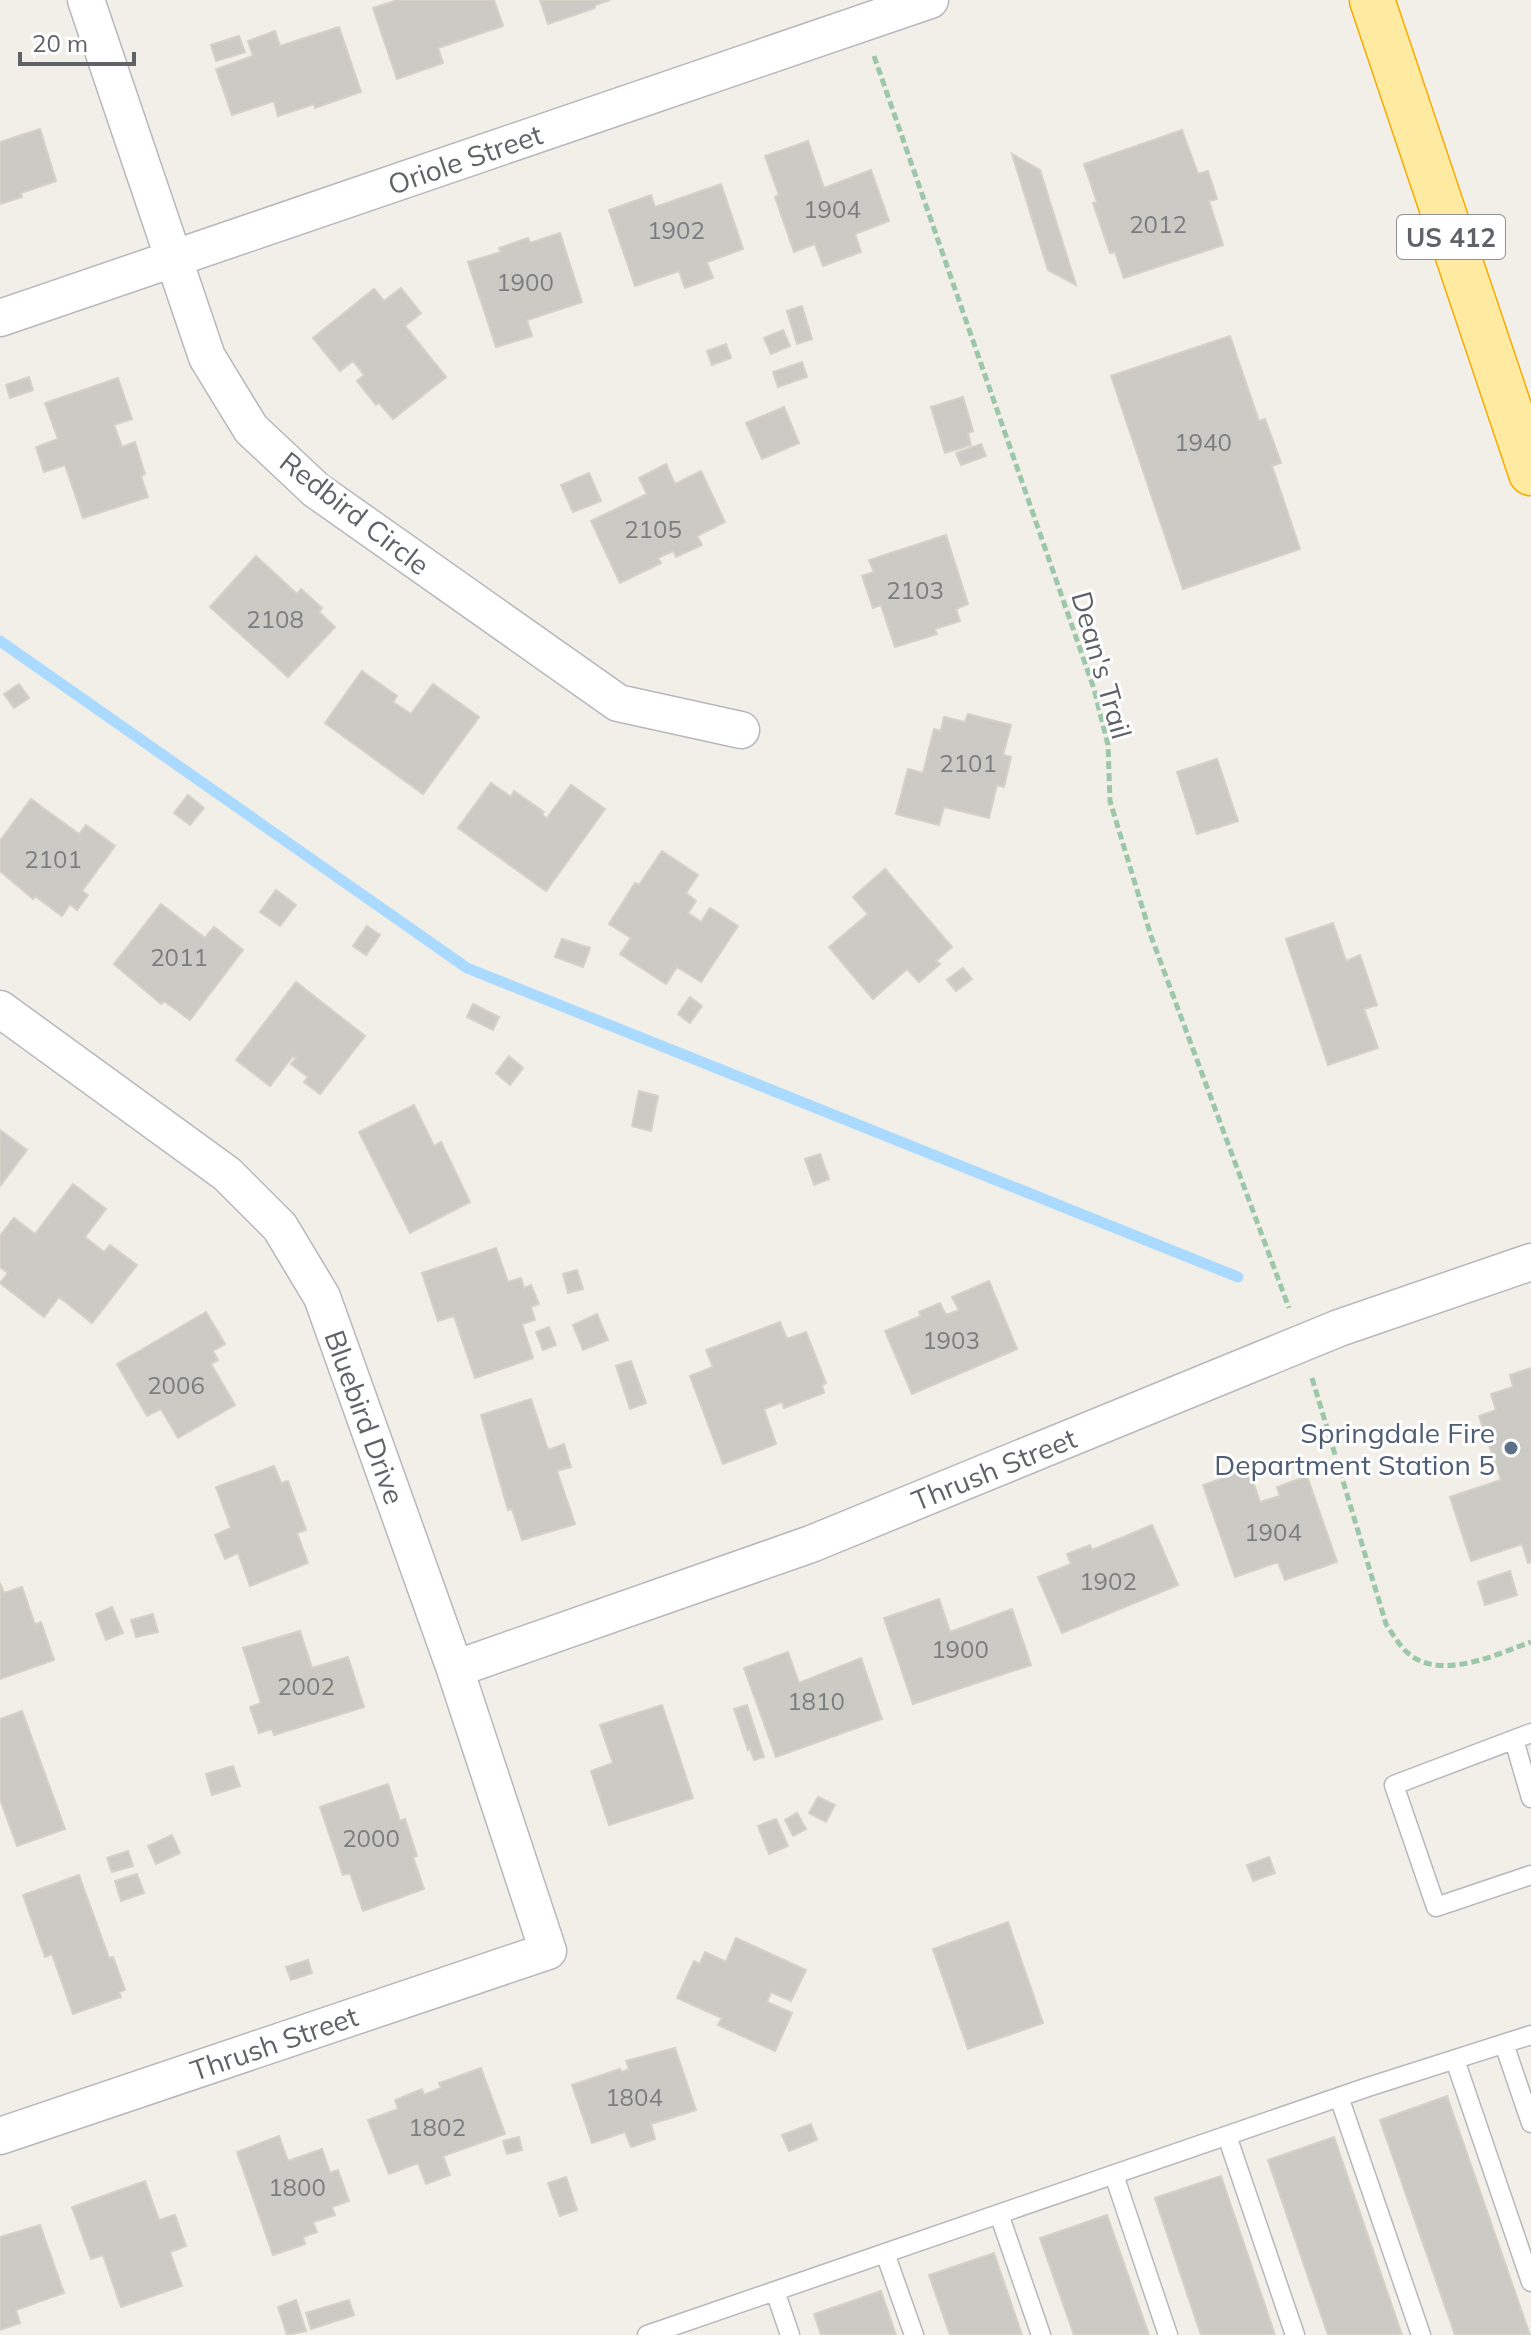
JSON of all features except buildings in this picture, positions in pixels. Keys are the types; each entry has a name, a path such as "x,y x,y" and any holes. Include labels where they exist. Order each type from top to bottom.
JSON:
{"highway":[{"name":"US 412","path":"1372,0 1531,473"}],"street":[{"name":"Redbird Circle","path":"86,0 207,357 251,429 316,490 618,703 741,730"},
{"name":"Oriole Street","path":"0,318 930,0"},
{"name":"Bluebird Drive","path":"0,1009 227,1174 280,1227 322,1297 455,1669 548,1951"},
{"name":"Thrush Street","path":"455,1669 811,1544 1339,1328 1531,1262"},
{"name":"Thrush Street","path":"1,2132 548,1951"}],"lane":[{"path":"1531,1798 1522,1737 1394,1785 1436,1907 1531,1875"},
{"path":"656,2334 1339,2097 1531,2035"},
{"path":"1504,2044 1524,2082 1531,2123"},
{"path":"1455,2060 1531,2282"},
{"path":"1339,2097 1421,2335"},
{"path":"1227,2136 1295,2335"},
{"path":"1114,2175 1168,2335"},
{"path":"999,2214 1041,2335"},
{"path":"885,2253 914,2335"},
{"path":"775,2291 790,2335"}],"path":[{"name":"Dean's Trail","path":"872,20 869,38 881,80 1094,689 1108,745 1110,801 1151,936 1295,1323"},
{"path":"1309,1368 1386,1624 1402,1648 1424,1663 1438,1665 1466,1663 1531,1642"}],"waterway":[{"path":"0,641 467,968 1238,1277"}],"place":[{"name":"Springdale Fire Department Station 5","path":"1511,1448"}]}
